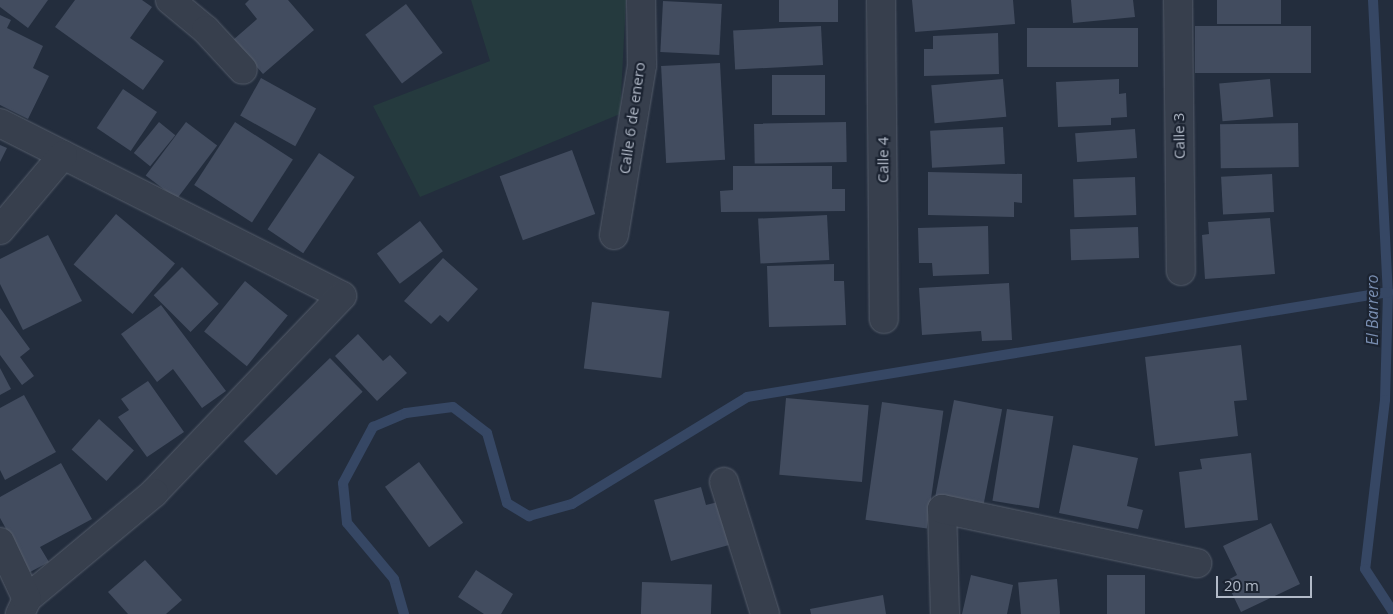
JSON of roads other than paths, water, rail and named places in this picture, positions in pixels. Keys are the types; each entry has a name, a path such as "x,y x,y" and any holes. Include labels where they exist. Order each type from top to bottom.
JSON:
{"street":[{"path":"170,0 206,30 242,70"},
{"name":"Calle 6 de enero","path":"614,235 642,64 641,0"},
{"name":"Calle 4","path":"881,0 884,319"},
{"name":"Calle 3","path":"1178,0 1181,271"},
{"path":"0,123 342,296 154,493 24,607 0,542"},
{"path":"0,230 63,155"},
{"path":"724,482 765,614"},
{"path":"945,614 942,509 1196,563"}],"waterway":[{"name":"El Barrero","path":"1373,0 1388,292 1385,400 1365,569 1393,612"},
{"path":"404,614 394,579 347,523 343,483 373,427 406,413 453,407 487,433 507,503 529,516 572,504 747,397 1388,292"}]}
